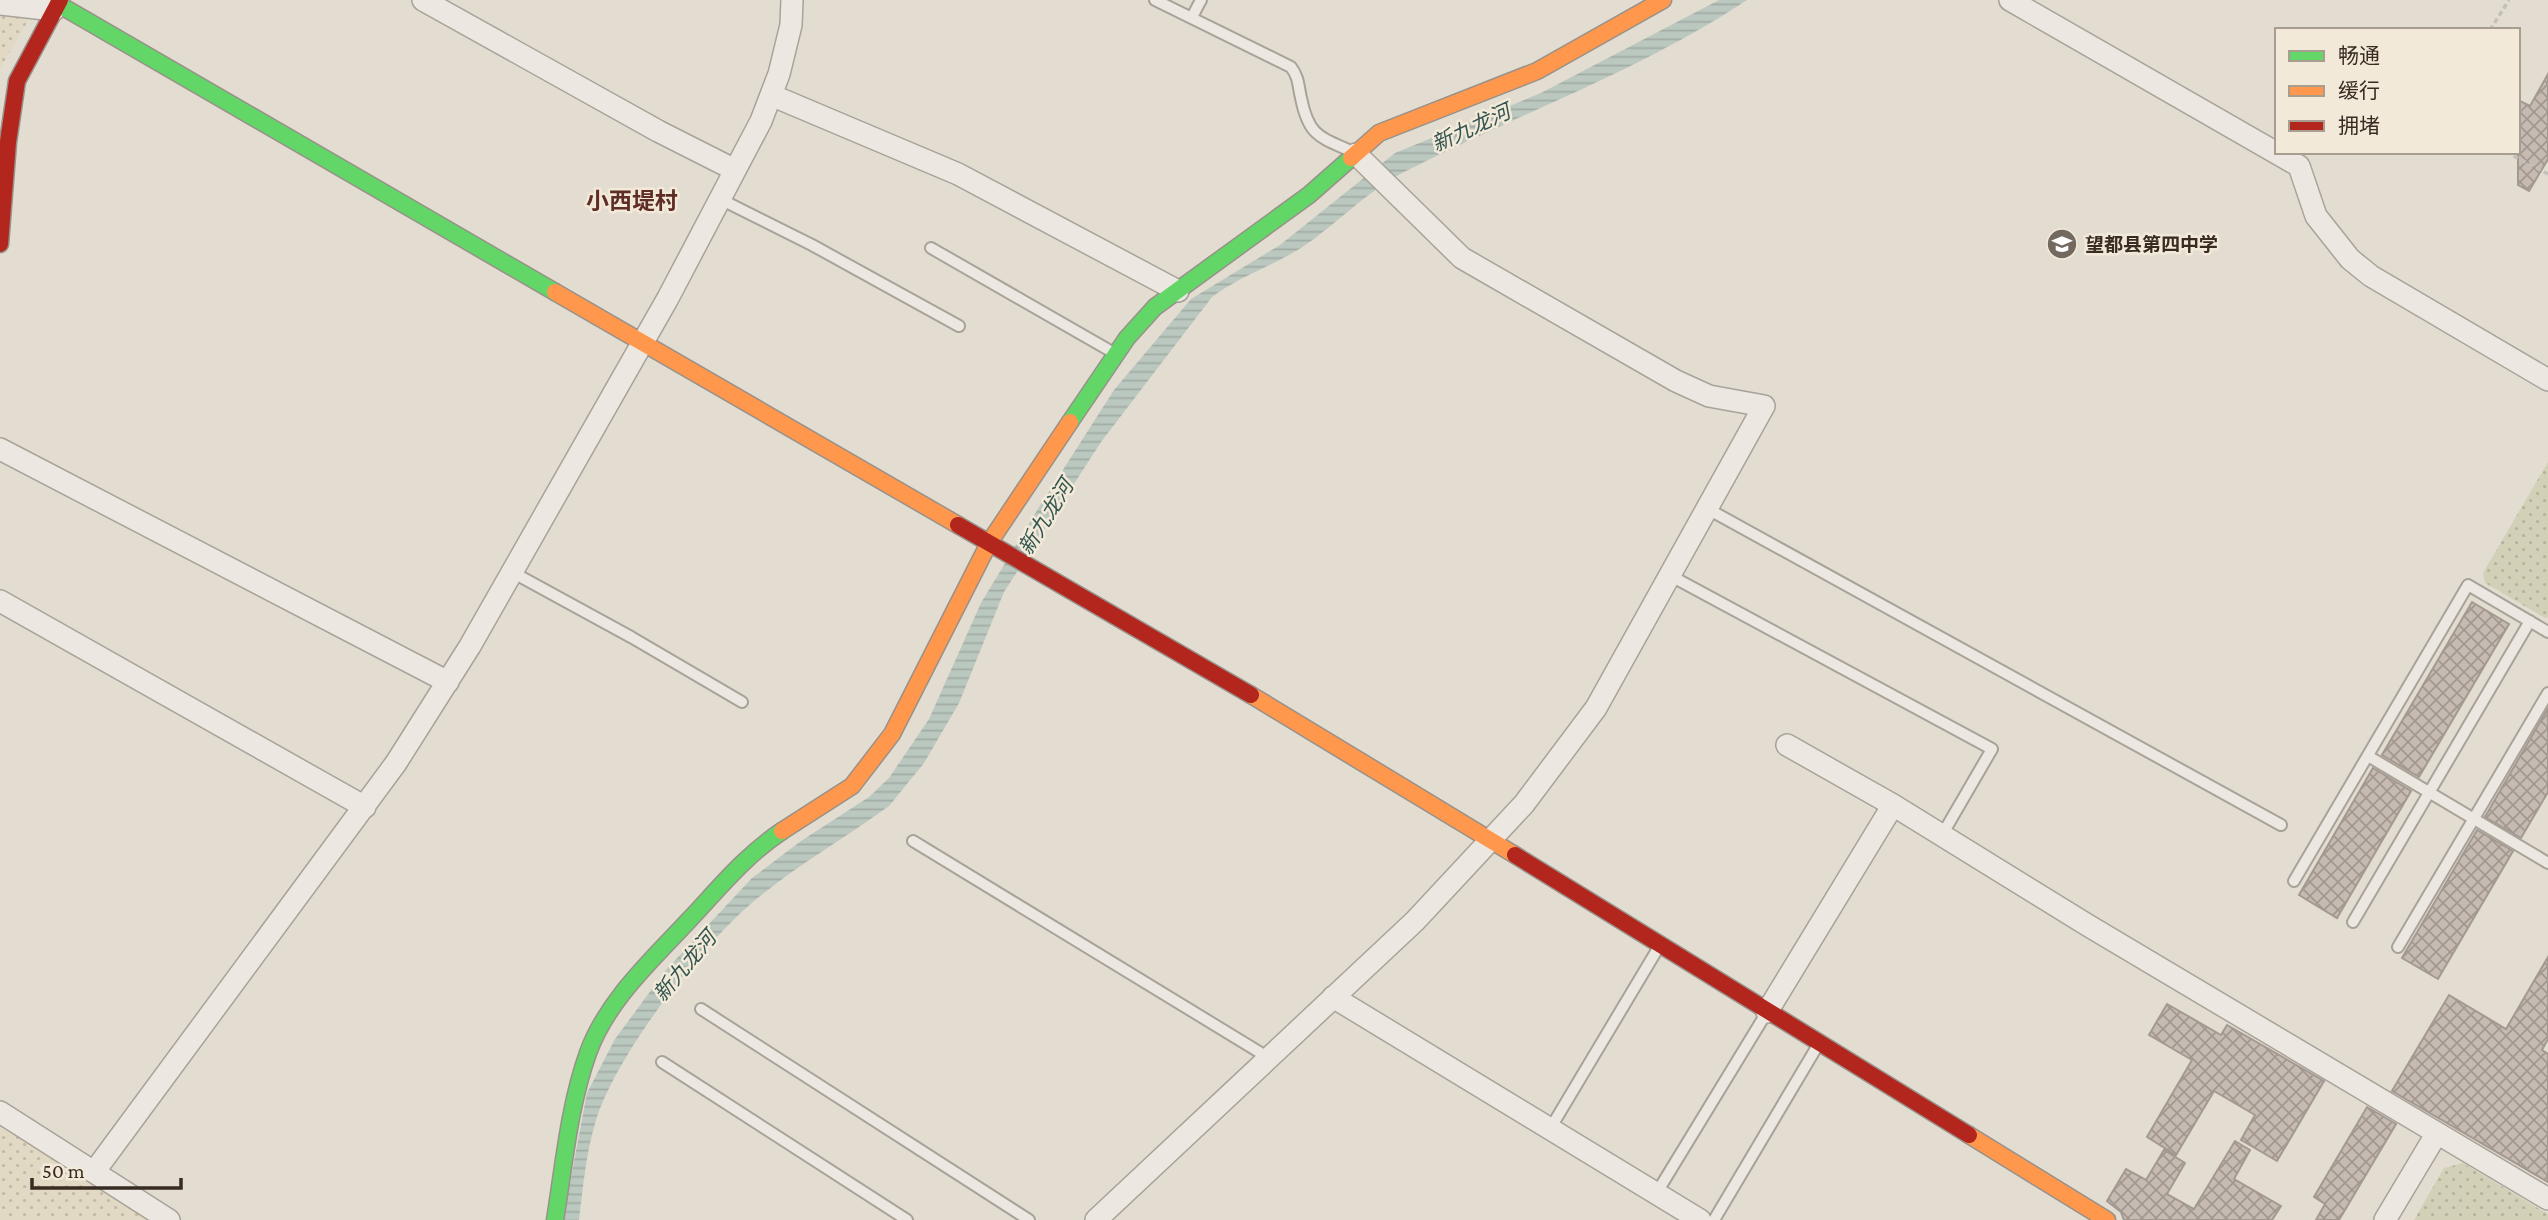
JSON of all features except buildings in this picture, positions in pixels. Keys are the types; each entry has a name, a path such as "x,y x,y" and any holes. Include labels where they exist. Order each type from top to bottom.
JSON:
{"street":[{"path":"423,0 735,170"},
{"path":"94,1172 365,807 448,682 643,342 761,121 791,24 792,0"},
{"path":"2010,0 2275,152"},
{"path":"555,1220 579,1081 589,1050 601,1026 653,958 755,849 852,786 892,734 989,542 1116,354 1155,307 1309,195 1379,133 1538,71 1653,2"},
{"path":"0,4 57,5 643,342 1322,736 2107,1220"},
{"path":"0,244 15,89 24,62 57,5"},
{"path":"771,94 958,174 1178,290"},
{"path":"1096,1220 1415,921 1524,804 1595,708 1764,406 1709,396 1676,381 1462,258 1356,154"},
{"path":"2278,154 2299,166 2316,216 2350,259 2371,276 2548,380"},
{"path":"0,449 448,682"},
{"path":"0,601 365,807"},
{"path":"1787,745 1893,805 2548,1199"},
{"path":"1767,1012 1893,805"},
{"path":"1333,997 1700,1220"},
{"path":"0,1112 169,1220"},
{"path":"2385,1220 2437,1133"}],"lane":[{"path":"1155,0 1291,66 1299,78 1308,126 1318,135 1356,154"},
{"path":"1192,18 1201,0"},
{"path":"720,199 959,326"},
{"path":"931,248 1116,354"},
{"path":"1708,509 2281,825"},
{"path":"512,572 742,702"},
{"path":"1671,576 1992,749 1942,835"},
{"path":"2294,881 2468,585 2548,632"},
{"path":"2353,922 2530,621"},
{"path":"2398,947 2548,693"},
{"path":"2368,756 2548,863"},
{"path":"913,841 1269,1058"},
{"path":"1550,1129 1660,945"},
{"path":"701,1009 1029,1220"},
{"path":"1657,1194 1767,1012"},
{"path":"1714,1220 1819,1043"},
{"path":"662,1062 908,1220"}],"path":[{"path":"2491,28 2509,0"},
{"path":"2510,154 2548,174"}],"shaded area":[{"path":"0,0 40,0 0,69"},
{"path":"2548,462 2548,617 2545,618 2485,583 2483,573"},
{"path":"0,1125 150,1220 0,1220"},
{"path":"2463,1163 2548,1214 2548,1220 2414,1220 2444,1168"}],"water":[{"name":"新九龙河","path":"1719,0 1747,0 1664,49 1404,172 1377,189 1301,248 1212,297 1101,442 1004,592 959,703 924,763 889,806 787,876 732,921 686,973 641,1033 607,1093 596,1120 587,1157 579,1220 563,1220 587,1093 615,1039 666,970 752,878 801,841 869,797 889,778 929,719 981,603 1036,512 1114,390 1191,299 1280,245 1395,153 1541,93"}],"traffic: fast":[{"path":"58,4 555,292"},
{"path":"1070,422 1127,338 1155,307 1309,195 1351,158"},
{"path":"555,1220 581,1073 596,1034 607,1015 646,965 723,883 757,850 782,831"}],"traffic: slow":[{"path":"1351,158 1379,133 1537,71 1663,0"},
{"path":"555,292 958,525"},
{"path":"782,831 852,786 892,734 989,543 1070,422"},
{"path":"1251,695 1515,855"},
{"path":"1969,1135 2107,1220"}],"traffic: jam":[{"path":"0,244 8,142 17,81 60,0"},
{"path":"958,525 1251,695"},
{"path":"1515,855 1969,1135"}],"place":[{"name":"望都县第四中学","path":"2062,244"}],"district":[{"name":"小西堤村","path":"632,201"}]}
